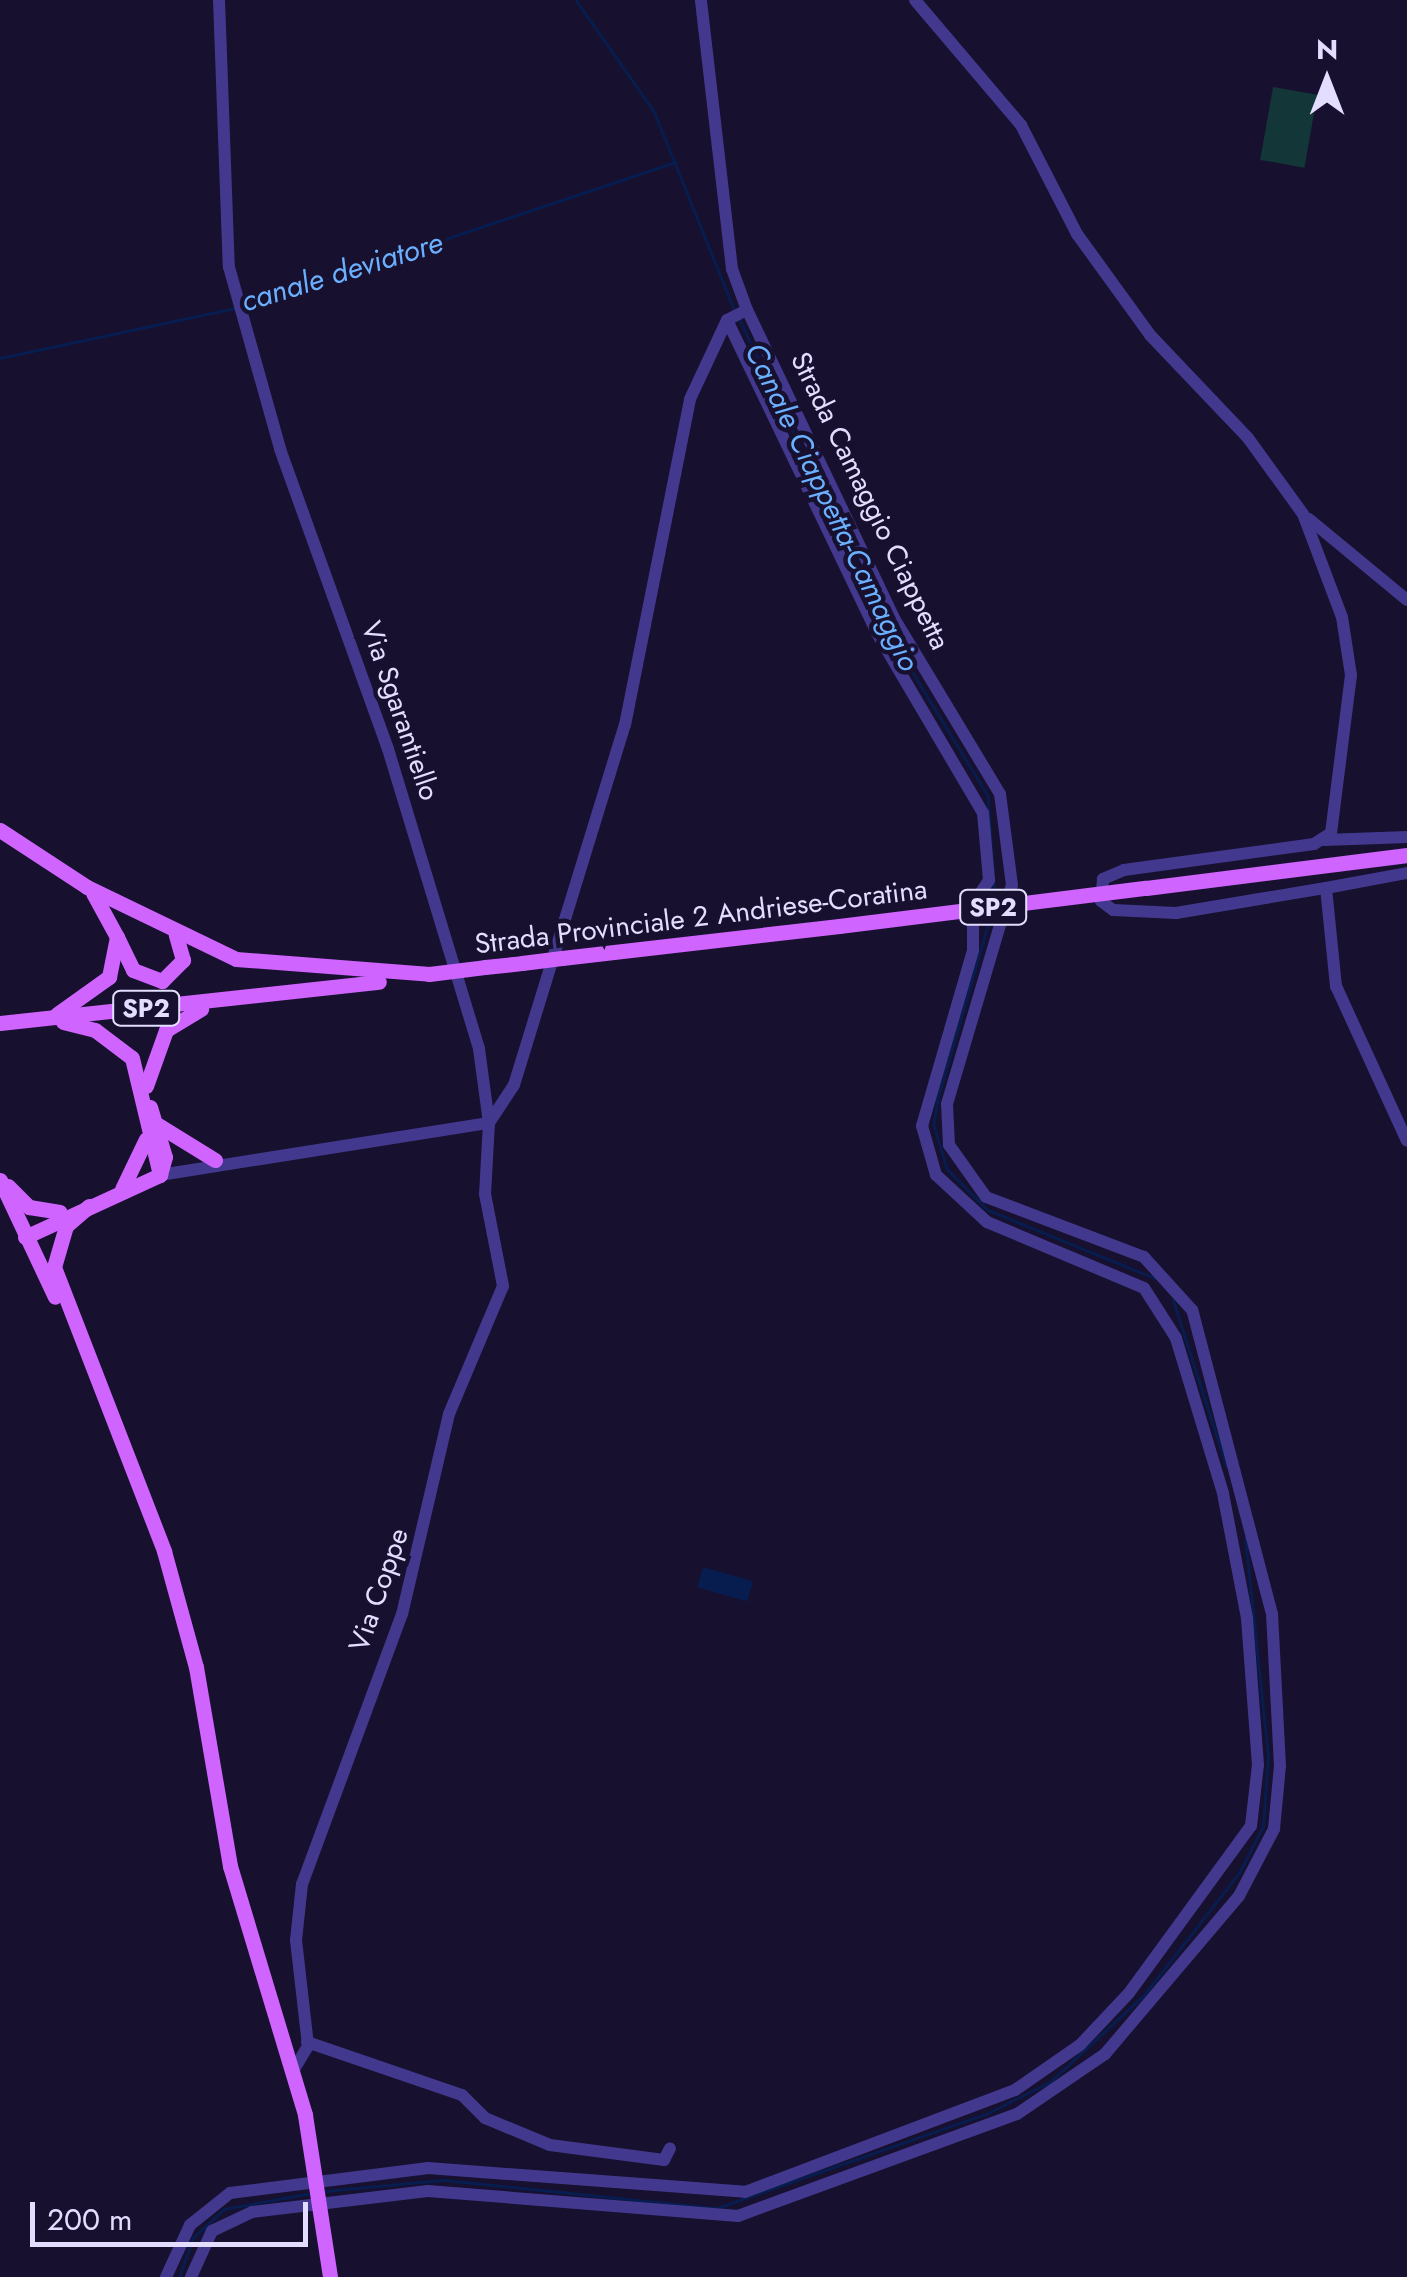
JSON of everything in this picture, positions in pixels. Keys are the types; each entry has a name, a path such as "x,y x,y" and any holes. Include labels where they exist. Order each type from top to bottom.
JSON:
{"main road":[{"path":"0,830 87,887 176,935 286,970 429,974"},
{"name":"Strada Provinciale 2 Andriese-Coratina","path":"0,1024 1407,855"},
{"path":"87,887 133,970 162,981 184,960 176,935"},
{"path":"44,1019 92,996 109,976 118,937"},
{"path":"160,1175 146,1139 147,1096 166,1030 189,1012 248,996"},
{"path":"44,1019 120,1046 158,1124 160,1175"},
{"path":"158,1124 216,1160"},
{"path":"122,1190 146,1139"},
{"path":"25,1236 160,1175"},
{"path":"0,1178 28,1207 68,1219"},
{"path":"0,1178 82,1350"},
{"path":"68,1219 54,1267 82,1350 164,1551 196,1667 230,1866 294,2068 319,2192 330,2277"}],"street":[{"name":"Via Sgarantiello","path":"219,0 222,207 236,298 429,876 479,1050 489,1123"},
{"name":"Strada Camaggio Ciappetta","path":"319,2192 428,2191 596,2209 738,2216 1017,2114 1081,2074 1239,1896 1279,1804 1272,1614 1192,1310 1170,1278 1144,1257 1021,1214 971,1184 949,1145 947,1104 979,1004 1013,863 1000,794 944,701 737,315 701,0"},
{"path":"915,0 1020,125 1077,234 1150,335 1248,438 1302,514 1338,604 1351,675 1325,840"},
{"path":"191,2277 208,2237 229,2218 319,2192 428,2168 599,2184 746,2192 1015,2090 1080,2044 1218,1879 1251,1826 1258,1795 1247,1618 1223,1494 1161,1305 1144,1288 1012,1234 959,1205 928,1148 926,1101 957,997 988,854 970,782 922,713 809,488 737,315"},
{"path":"160,1175 216,1160 489,1123 514,1085 620,740 676,453 737,315"},
{"path":"809,488 828,480"},
{"path":"1302,514 1407,600"},
{"path":"922,713 944,701"},
{"path":"1407,837 1325,840 1142,866 1098,887 1114,910 1176,913 1407,873"},
{"path":"1326,888 1336,986 1407,1141"},
{"path":"957,997 979,1004"},
{"name":"Via Coppe","path":"307,2042 296,1940 302,1884 402,1614 449,1414 501,1304 485,1194 489,1123"},
{"path":"1012,1234 1021,1214"},
{"path":"1188,1382 1212,1376"},
{"path":"1247,1618 1272,1614"},
{"path":"1218,1879 1239,1896"},
{"path":"294,2068 307,2042 462,2095 485,2118 550,2146 664,2160 670,2148"},
{"path":"885,2139 893,2161"},
{"path":"596,2209 599,2184"},
{"path":"166,2277 190,2224 230,2193 319,2192"},
{"path":"190,2224 208,2237"}],"green space":[{"path":"1273,87 1317,95 1304,168 1260,160"}],"water":[{"path":"703,1567 753,1581 747,1602 697,1587"}],"waterway":[{"name":"Canale Ciappetta-Camaggio","path":"576,0 654,111 734,309"},
{"name":"canale deviatore","path":"248,305 676,162"},
{"name":"canale deviatore","path":"0,358 235,308"},
{"name":"Canale Ciappetta-Camaggio","path":"740,320 885,627 988,796 995,899"},
{"name":"Canale Ciappetta-Camaggio","path":"992,912 938,1099 934,1125 947,1169 988,1210 1155,1278"},
{"name":"Canale Ciappetta-Camaggio","path":"1173,1299 1227,1467"},
{"name":"Canale Ciappetta-Camaggio","path":"325,2191 444,2180 717,2208 986,2114 1050,2082 1144,1995 1239,1873 1263,1826 1268,1756 1245,1538"},
{"path":"179,2277 193,2238 224,2209 312,2193"}]}
